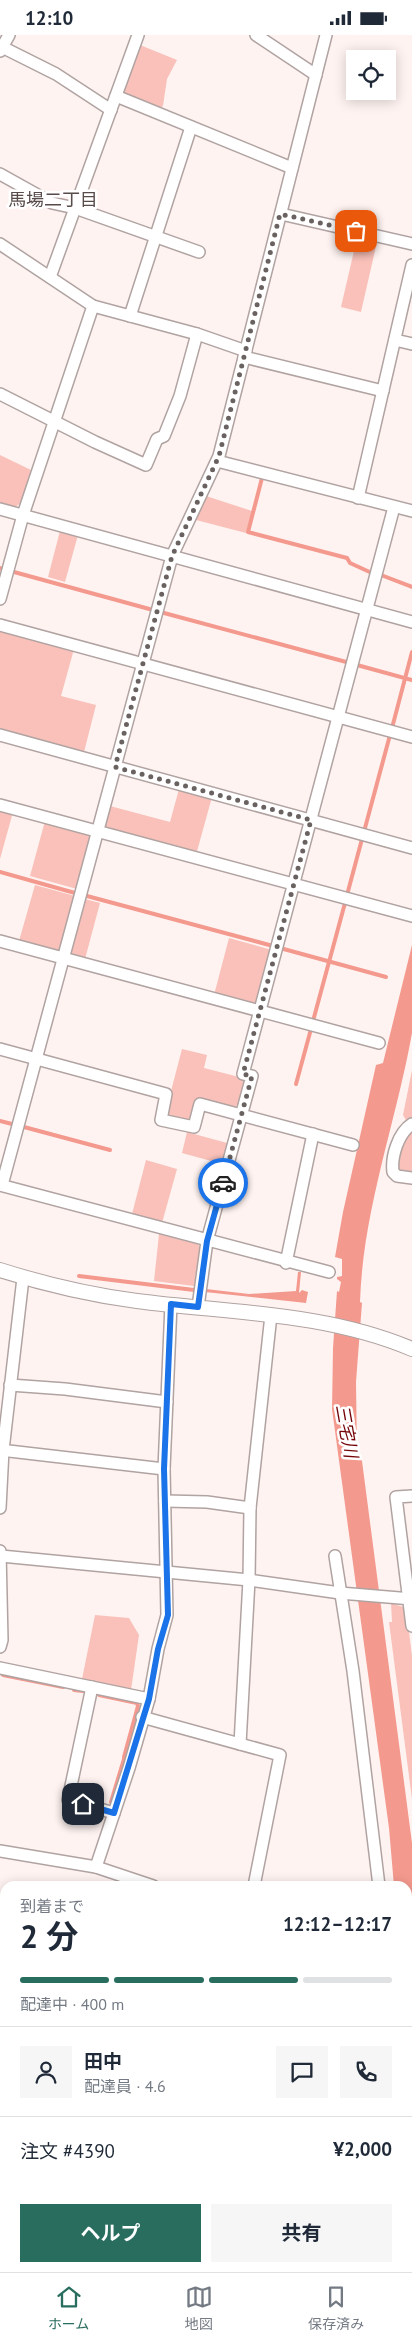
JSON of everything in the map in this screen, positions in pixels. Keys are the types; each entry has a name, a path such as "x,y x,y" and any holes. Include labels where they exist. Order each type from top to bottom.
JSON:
{"street":[{"path":"9,35 1,48 56,74 111,110"},
{"path":"50,277 138,35"},
{"path":"256,35 316,75"},
{"path":"326,35 217,461 172,556 1,1185 329,1273"},
{"path":"116,95 292,169"},
{"path":"130,316 191,127"},
{"path":"0,174 52,203 75,208 198,252"},
{"path":"280,214 412,244"},
{"path":"0,245 93,306 197,334 245,354 383,391"},
{"path":"358,498 412,265"},
{"path":"0,599 23,515 93,306"},
{"path":"0,394 146,465 157,439 164,437 180,396 197,334"},
{"path":"394,340 412,344"},
{"path":"217,461 412,511"},
{"path":"198,1307 207,1241 252,1076 243,1074 394,507"},
{"path":"0,509 412,622"},
{"path":"0,625 412,737"},
{"path":"0,735 412,847"},
{"path":"0,805 412,917"},
{"path":"0,941 379,1043"},
{"path":"0,1049 166,1094 161,1120 194,1127 200,1104 353,1145"},
{"path":"412,1124 401,1137 392,1166 393,1172 397,1175 412,1178"},
{"path":"286,1263 313,1134"},
{"path":"0,1270 24,1278 72,1289 136,1301 271,1315 325,1323 369,1333 412,1349"},
{"path":"0,1508 2,1450 24,1278"},
{"path":"96,1867 129,1768 142,1717 149,1699 158,1649 168,1615 164,1469 171,1304"},
{"path":"240,1744 249,1580 250,1507 271,1315"},
{"path":"10,1385 65,1389 167,1402"},
{"path":"2,1450 164,1469"},
{"path":"412,1496 396,1497 405,1598 412,1626"},
{"path":"165,1501 207,1502 250,1507"},
{"path":"0,1647 2,1640 1,1554 249,1580 343,1594 405,1598"},
{"path":"335,1556 343,1594 378,1881"},
{"path":"0,1667 149,1699"},
{"path":"92,1687 68,1800 114,1813"},
{"path":"142,1717 280,1755 255,1881"},
{"path":"0,1851 96,1867 129,1881"}],"shaded area":[{"path":"140,45 177,60 167,79 163,106 159,109 125,94 123,90"},
{"path":"357,238 377,242 361,312 341,307"},
{"path":"0,455 31,470 21,503 15,507 0,503"},
{"path":"206,496 252,511 246,533 196,520"},
{"path":"60,531 78,535 65,582 48,577"},
{"path":"0,630 74,649 61,696 96,705 84,752 0,730"},
{"path":"179,789 212,797 196,855 107,831 104,826 110,806 170,822"},
{"path":"0,809 13,812 0,859"},
{"path":"45,821 88,833 91,838 77,889 30,876"},
{"path":"35,885 75,896 61,949 57,952 19,941"},
{"path":"85,899 100,903 85,959 74,956 71,952"},
{"path":"229,938 272,950 258,1002 253,1005 214,995"},
{"path":"182,1049 207,1055 204,1068 243,1078 243,1093 235,1107 197,1098 192,1119 188,1122 168,1117 165,1114"},
{"path":"412,1070 412,1119 408,1124 403,1115"},
{"path":"412,1127 412,1175 399,1174 395,1167 404,1138"},
{"path":"187,1132 227,1143 222,1164 182,1153"},
{"path":"146,1160 177,1169 162,1223 132,1214"},
{"path":"159,1234 198,1244 200,1248 194,1286 154,1281"},
{"path":"391,1603 406,1608 412,1656 412,1799 389,1622 392,1622"},
{"path":"95,1615 129,1618 139,1635 131,1690 82,1679"}],"water":[{"name":"三宅川","path":"412,945 412,1033 367,1233 362,1267 360,1302 362,1303 356,1382 357,1455 362,1461 412,1843 412,1881 394,1881 389,1828 332,1409 333,1348 337,1291 339,1292 341,1282 337,1277 342,1276 342,1259 335,1257 343,1212 376,1065 383,1063"},
{"path":"298,1272 301,1272 299,1293 302,1290 308,1292 306,1303 205,1292 206,1289 249,1294 296,1291"}],"waterway":[{"path":"262,478 248,532 347,558 350,563 374,574"},
{"path":"14,572 153,610"},
{"path":"381,575 412,587"},
{"path":"164,613 350,663"},
{"path":"392,728 412,652"},
{"path":"357,665 412,680"},
{"path":"365,828 390,735"},
{"path":"347,895 362,839"},
{"path":"0,872 75,893"},
{"path":"87,896 273,946"},
{"path":"313,1021 345,903"},
{"path":"280,948 386,977"},
{"path":"296,1084 311,1029"},
{"path":"0,1121 12,1124"},
{"path":"24,1127 110,1150"},
{"path":"79,1276 194,1290"},
{"path":"3,1675 63,1687"},
{"path":"74,1690 83,1691"},
{"path":"99,1695 137,1703 138,1706 124,1757"},
{"path":"111,1802 124,1759"}],"way so far":[{"path":"223,1183 252,1076 243,1074 311,820 115,767 172,556 219,456 280,214 356,231"}],"district":[{"name":"馬場二丁目","path":"53,199"}],"route":[{"path":"83,1804 114,1813 149,1699 158,1649 168,1615 164,1469 171,1304 198,1307 207,1241 223,1183"}]}
